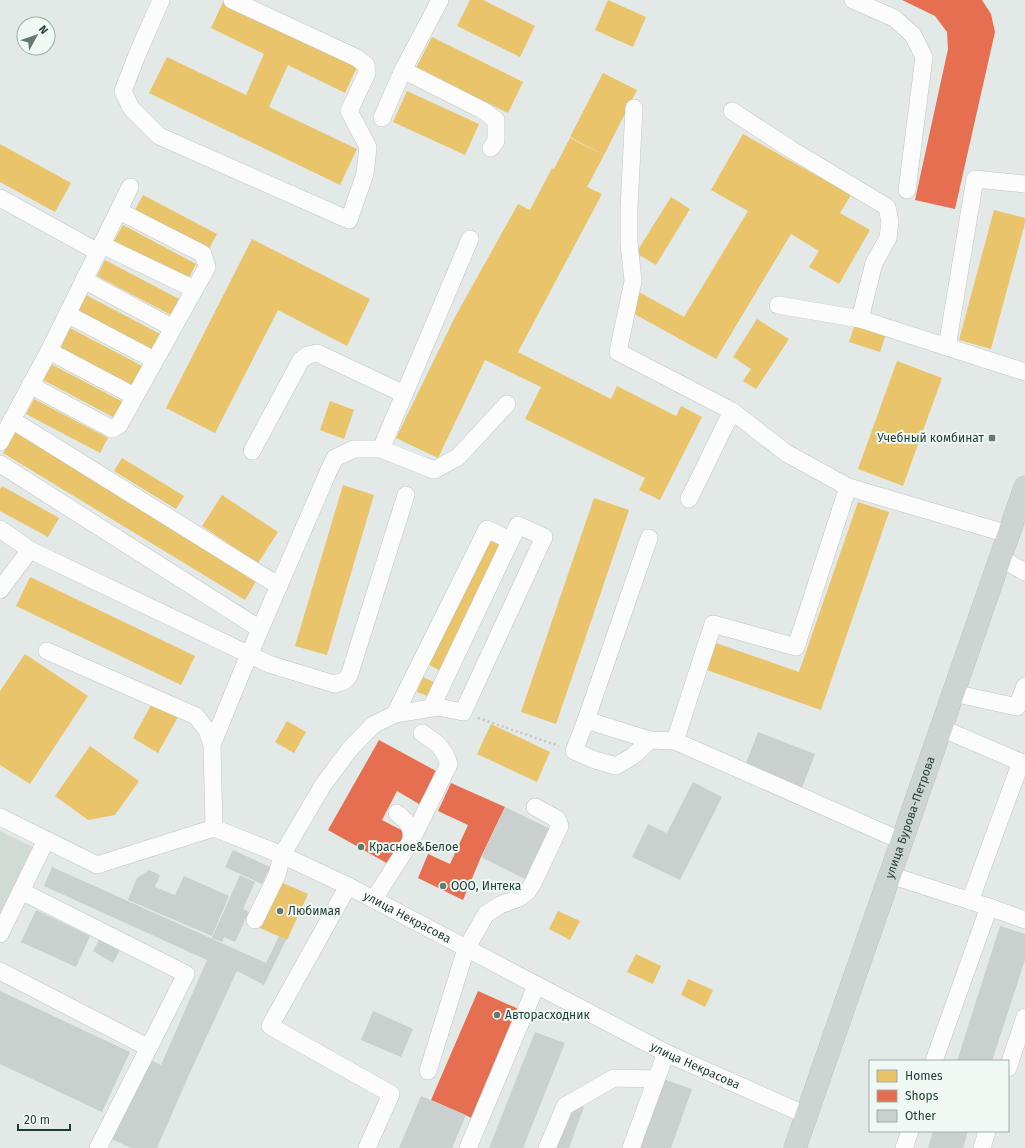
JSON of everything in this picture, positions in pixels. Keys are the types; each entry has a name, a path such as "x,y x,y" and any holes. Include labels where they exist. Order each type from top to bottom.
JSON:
{"main road":[{"name":"улица Бурова-Петрова","path":"794,1148 1025,487"}],"street":[{"path":"161,0 123,91 131,108 159,136 349,220 365,174 368,147 349,111 367,73 366,65 357,58 232,0"},
{"path":"382,118 403,70 440,0"},
{"path":"853,0 894,18 913,35 924,57 907,190"},
{"path":"403,70 482,110 496,120 496,141 491,148"},
{"path":"634,108 629,208 629,243 632,281 618,352 732,411 786,453 848,487 1008,534"},
{"path":"732,111 792,150 887,207 890,222 888,238 874,263 860,319"},
{"path":"947,347 975,179 1025,184"},
{"path":"0,442 49,351 130,187"},
{"path":"0,198 100,248 194,289"},
{"path":"30,385 112,429 119,425 207,267 203,254 119,211"},
{"path":"381,449 470,239"},
{"path":"84,280 173,328"},
{"path":"778,305 860,319 1025,372"},
{"path":"67,314 154,360"},
{"path":"49,351 134,396"},
{"path":"252,451 301,360 308,355 317,353 404,394"},
{"path":"212,745 278,586 335,458 354,449 381,449 434,470 458,457 507,404"},
{"path":"689,499 732,411"},
{"path":"12,420 278,586"},
{"path":"0,464 260,629"},
{"path":"675,741 713,624 796,647 848,487"},
{"path":"0,529 30,550 249,655 269,664 334,684 344,682 349,676 406,495"},
{"path":"256,920 277,875 282,855 323,785 349,750 373,725 395,714 431,708 438,707 463,712 544,537 518,525 431,708"},
{"path":"395,714 487,529 510,540"},
{"path":"649,538 574,751 595,760 616,766 633,756 650,740"},
{"path":"0,590 30,550"},
{"path":"1000,558 1025,572"},
{"path":"0,817 97,865 214,828 212,745 207,730 196,716 47,651"},
{"path":"953,693 1017,707 1025,686"},
{"path":"586,720 650,740 675,741 902,841"},
{"path":"941,728 1023,763 970,901"},
{"path":"374,899 411,841 449,764 446,753 432,740 422,734"},
{"path":"428,1071 466,948 486,914 500,904 519,898 528,891 560,826 557,819 535,807"},
{"path":"397,813 410,825 412,834 411,841"},
{"name":"улица Некрасова","path":"214,828 282,855 348,886 666,1053 806,1115"},
{"path":"0,934 46,840"},
{"path":"890,875 1025,920"},
{"path":"348,886 270,1026 391,1094 367,1148"},
{"path":"21,891 186,974 98,1148"},
{"path":"934,1060 989,907"},
{"path":"0,971 149,1048"},
{"path":"468,1148 536,986"},
{"path":"1009,1065 1025,1017"},
{"path":"630,1148 666,1053"},
{"path":"547,1148 566,1106 614,1078 656,1079"},
{"path":"904,1148 910,1132"},
{"path":"982,1148 987,1132"}],"path":[{"path":"463,712 574,751"}],"shaded area":[{"path":"0,831 45,853 0,931"}],"building: Homes":[{"path":"224,0 359,63 345,93 288,65 269,107 357,149 340,185 149,93 167,57 246,95 264,54 211,28"},
{"path":"470,0 483,0 535,26 520,57 457,26"},
{"path":"608,0 646,17 633,47 595,30"},
{"path":"432,37 523,82 508,113 416,68"},
{"path":"603,73 637,90 604,155 570,137"},
{"path":"407,91 479,124 465,155 393,122"},
{"path":"743,134 851,195 840,213 870,230 839,284 809,267 819,251 791,234 716,359 629,311 639,292 684,317 748,211 711,190"},
{"path":"570,138 604,155 587,187 602,194 518,352 611,399 617,386 676,416 681,406 702,417 660,500 639,490 645,478 525,419 541,387 485,360 438,458 396,438 455,317 518,204 530,210"},
{"path":"0,144 71,183 55,212 0,182"},
{"path":"143,195 217,234 209,249 135,210"},
{"path":"671,197 690,209 656,265 636,253"},
{"path":"994,210 1025,218 1025,223 991,349 959,340"},
{"path":"123,225 196,264 188,280 114,241"},
{"path":"252,239 370,299 347,346 278,310 215,433 166,408"},
{"path":"105,260 179,299 171,315 97,276"},
{"path":"86,295 160,334 152,350 78,311"},
{"path":"757,319 789,339 756,389 743,381 751,369 733,357"},
{"path":"856,321 887,331 880,352 849,342"},
{"path":"70,328 144,367 133,386 59,348"},
{"path":"897,361 942,378 903,486 858,469"},
{"path":"49,363 123,402 115,418 41,379"},
{"path":"34,399 108,438 100,453 26,414"},
{"path":"330,401 354,410 344,439 320,430"},
{"path":"17,430 258,578 245,600 3,453"},
{"path":"122,458 184,496 176,509 114,471"},
{"path":"343,485 374,495 327,655 295,646"},
{"path":"2,486 59,518 48,537 0,511 0,490"},
{"path":"222,495 278,532 258,563 202,526"},
{"path":"594,498 629,510 556,724 521,712"},
{"path":"858,502 889,512 821,710 701,668 710,641 799,672"},
{"path":"488,539 505,547 445,673 429,665"},
{"path":"30,577 195,656 181,685 16,606"},
{"path":"25,654 88,696 30,784 0,765 0,691"},
{"path":"422,677 439,684 433,698 417,692"},
{"path":"154,700 179,715 158,753 133,738"},
{"path":"287,721 306,732 294,753 275,742"},
{"path":"491,724 550,752 537,782 477,754"},
{"path":"90,746 139,781 115,815 88,820 55,796"},
{"path":"281,882 308,894 287,940 260,928"},
{"path":"558,911 580,921 570,940 549,929"},
{"path":"636,954 661,966 653,984 627,972"},
{"path":"688,979 713,990 705,1007 681,995"}],"building: Shops":[{"path":"902,0 982,0 991,14 995,32 955,209 915,200 948,49 947,32 935,16"},
{"path":"379,740 438,772 419,804 397,791 382,820 407,833 390,865 328,830"},
{"path":"451,783 505,807 481,857 463,900 418,878 428,854 450,864 468,825 438,811"},
{"path":"478,991 521,1010 474,1119 431,1100"}],"building: Other":[{"path":"758,732 815,754 802,788 745,766"},
{"path":"693,782 722,797 680,880 632,857 648,824 667,833"},
{"path":"505,807 555,831 531,882 481,857"},
{"path":"233,850 270,867 262,884 225,867"},
{"path":"52,867 266,963 279,936 286,940 264,985 237,971 157,1148 131,1148 109,1138 144,1057 161,1065 207,960 44,886"},
{"path":"149,870 160,875 155,887 175,895 184,876 229,896 212,936 128,900 137,878"},
{"path":"240,875 255,882 243,909 249,912 235,942 224,937 222,942 212,938"},
{"path":"36,910 90,936 76,967 21,942"},
{"path":"1000,926 1025,934 1025,960 992,1060 957,1060"},
{"path":"102,935 122,946 113,963 93,951"},
{"path":"0,991 130,1052 102,1112 0,1064"},
{"path":"373,1011 413,1029 401,1057 361,1040"},
{"path":"535,1032 565,1043 523,1148 489,1148"},
{"path":"660,1078 692,1089 671,1148 636,1148"},
{"path":"421,1096 466,1115 452,1148 399,1148"},
{"path":"572,1102 584,1107 569,1148 556,1148"},
{"path":"933,1132 968,1132 963,1148 928,1148"}],"place":[{"name":"Учебный комбинат","path":"992,438"},
{"name":"Красное&Белое","path":"361,847"},
{"name":"ООО, Интека","path":"443,886"},
{"name":"Любимая","path":"280,911"},
{"name":"Авторасходник","path":"497,1015"}]}
